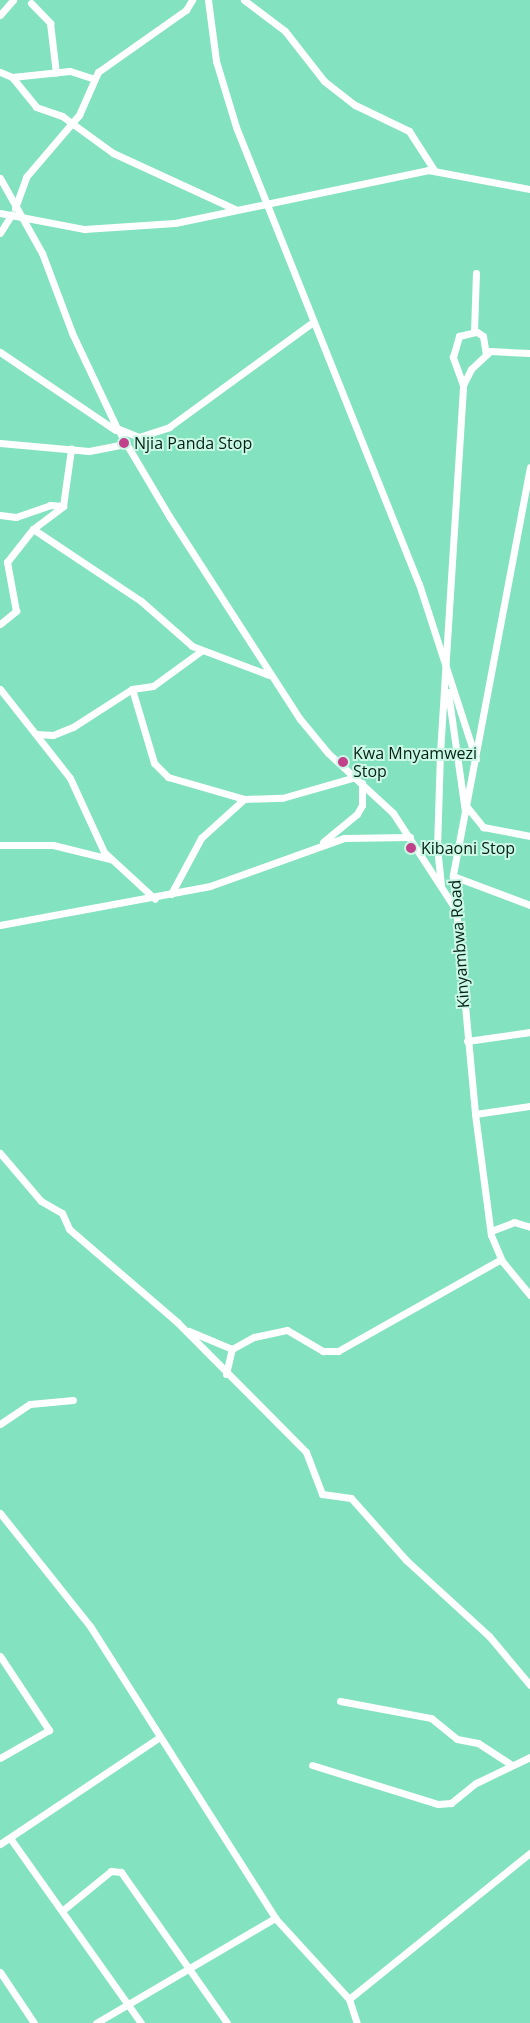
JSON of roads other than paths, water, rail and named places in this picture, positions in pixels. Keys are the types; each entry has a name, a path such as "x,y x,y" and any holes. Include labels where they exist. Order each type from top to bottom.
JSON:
{"street":[{"path":"0,15 12,0"},
{"path":"0,233 13,211 26,177 72,123 95,79 106,64 157,32 192,0"},
{"path":"208,0 216,61 265,203 419,584 447,676 476,761"},
{"path":"244,0 285,31 324,81 356,106 409,131 434,170"},
{"path":"31,2 50,23 56,73"},
{"path":"0,72 12,77 70,71 95,79"},
{"path":"12,77 29,102 72,123 113,153 235,209"},
{"path":"0,213 13,211 20,215 100,230 175,222 434,170 530,189"},
{"path":"0,178 13,211"},
{"path":"20,215 42,254 72,333 117,428 269,675 313,737 362,782 410,837 454,907"},
{"path":"474,332 476,273"},
{"path":"117,428 139,437 169,427 313,322"},
{"path":"474,332 486,341 486,355"},
{"path":"442,887 437,848 463,385 455,371 454,346 459,336 474,332"},
{"path":"463,385 486,355 500,348 530,352"},
{"path":"0,352 104,418 122,436"},
{"path":"0,443 95,450 126,444"},
{"path":"0,624 16,611 7,562 33,529 63,506 71,449"},
{"name":"Kinyambwa Road","path":"530,467 453,876 454,907 467,1041 490,1231 501,1259 530,1295"},
{"path":"0,515 16,517 50,504 63,506"},
{"path":"33,529 141,601 179,638 201,652 269,675"},
{"path":"36,734 67,730 132,689 153,686 201,652"},
{"path":"447,676 466,814"},
{"path":"0,689 12,709"},
{"path":"132,689 158,770 196,788 244,799 282,798 355,777"},
{"path":"0,698 36,734 74,784 82,812 110,860 155,899"},
{"path":"321,844 357,814 363,800 362,782"},
{"path":"171,894 201,838 244,799"},
{"path":"467,806 483,826 530,836"},
{"path":"0,925 155,899 230,880 321,844 359,836 410,837"},
{"path":"0,845 53,845 110,860"},
{"path":"453,876 530,905"},
{"path":"467,1041 530,1032"},
{"path":"475,1114 530,1106"},
{"path":"0,1153 42,1201 62,1213 70,1229 181,1326 226,1374 306,1452 322,1494 351,1498 406,1560 488,1636 530,1686"},
{"path":"490,1231 514,1222 530,1227"},
{"path":"181,1326 232,1349 271,1331 287,1330 323,1351 338,1351 501,1259"},
{"path":"226,1374 232,1349"},
{"path":"0,1424 30,1404 73,1400"},
{"path":"0,1513 90,1626 275,1918 349,1999 357,2023"},
{"path":"0,1656 49,1730 0,1758"},
{"path":"340,1701 431,1718 457,1739 478,1743 510,1764"},
{"path":"0,1844 160,1737"},
{"path":"312,1765 438,1804 451,1802 510,1764 530,1757"},
{"path":"10,1838 63,1910 141,2023"},
{"path":"349,1999 530,1853"},
{"path":"63,1910 111,1871 120,1872 190,1967 227,2023"},
{"path":"96,2023 275,1918"},
{"path":"0,1972 34,2023"}],"place":[{"name":"Njia Panda Stop","path":"124,443"},
{"name":"Kwa Mnyamwezi Stop","path":"343,762"},
{"name":"Kibaoni Stop","path":"411,848"}]}
